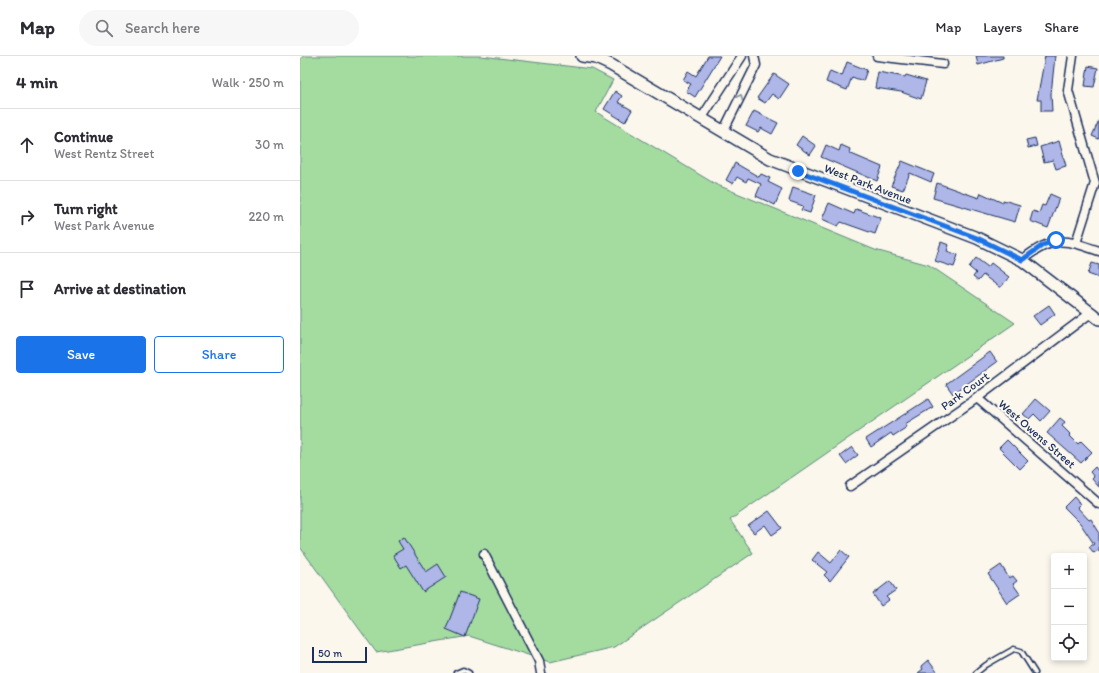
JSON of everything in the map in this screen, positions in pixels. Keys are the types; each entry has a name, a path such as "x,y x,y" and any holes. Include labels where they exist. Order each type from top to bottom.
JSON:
{"street":[{"name":"West Park Avenue","path":"582,56 596,57 611,65 770,159 977,238 1022,260 1095,315"},
{"path":"701,119 742,56"},
{"path":"723,132 756,65 754,56"},
{"path":"877,56 943,64"},
{"path":"1073,56 1068,90 1097,182 1076,243"},
{"path":"1022,260 1043,245 1056,240 1076,243 1099,251"},
{"name":"Park Court","path":"850,486 1095,315"},
{"name":"West Owens Street","path":"976,398 1099,504"},
{"path":"484,554 539,661 541,673"}],"lane":[{"path":"976,673 1014,648 1021,651 1035,673"},
{"path":"456,673 463,670 469,673"}],"green space":[{"path":"304,56 481,56 592,69 613,80 596,112 715,184 875,250 929,265 1015,323 730,520 753,553 614,647 550,662 469,636 376,652 300,547 300,59"}],"building":[{"path":"708,56 720,56 695,97 686,91 691,84 683,80 688,71 696,76"},
{"path":"976,56 1003,56 1003,58 978,65"},
{"path":"1045,56 1055,56 1051,94 1052,111 1041,111 1041,100 1037,100"},
{"path":"847,62 867,70 863,81 852,77 847,90 826,82 830,71 842,76"},
{"path":"1088,66 1098,68 1094,87 1085,86"},
{"path":"878,72 905,77 906,75 926,81 921,99 901,92 875,88"},
{"path":"774,74 789,84 779,99 772,94 765,103 757,98"},
{"path":"615,91 622,96 618,102 632,110 625,122 604,109"},
{"path":"754,111 778,123 772,134 761,128 758,132 746,126"},
{"path":"1099,120 1099,139 1092,136"},
{"path":"802,136 816,146 810,155 796,145"},
{"path":"1035,138 1037,146 1028,148 1026,140"},
{"path":"1059,141 1066,166 1056,169 1053,160 1044,162 1040,147"},
{"path":"826,145 839,151 841,145 850,149 849,153 882,167 877,181 821,157"},
{"path":"902,161 934,174 931,182 910,173 903,190 891,186"},
{"path":"735,163 759,177 761,174 770,178 768,182 782,189 775,205 756,196 761,184 748,178 746,182 737,177 733,184 726,180"},
{"path":"937,183 979,198 981,193 1003,203 1003,200 1020,205 1015,222 933,198"},
{"path":"793,187 816,195 810,213 801,210 803,206 789,201"},
{"path":"1050,194 1059,198 1048,228 1030,221 1033,211 1039,213 1042,205 1045,206"},
{"path":"829,203 854,214 856,209 881,218 875,234 841,222 838,226 822,219"},
{"path":"941,242 949,245 947,251 958,255 954,267 935,261"},
{"path":"976,258 988,267 991,263 1009,277 1001,287 983,275 978,281 973,277 976,273 969,267"},
{"path":"1092,263 1099,265 1099,278 1088,274"},
{"path":"1049,305 1055,314 1040,325 1033,316"},
{"path":"990,352 997,362 953,394 946,384"},
{"path":"928,399 933,407 905,424 907,427 893,436 891,433 871,447 866,439"},
{"path":"1036,399 1050,411 1041,421 1034,414 1029,419 1023,414"},
{"path":"1060,418 1065,422 1062,426 1070,434 1069,435 1078,444 1081,441 1092,452 1081,463 1047,433"},
{"path":"1007,440 1028,461 1020,469 999,448"},
{"path":"852,447 858,455 846,464 840,456"},
{"path":"1095,467 1099,472 1099,487 1092,479 1094,477 1090,472"},
{"path":"1074,497 1080,504 1077,507 1089,520 1091,519 1099,532 1099,552 1098,550 1094,553 1089,547 1094,544 1080,523 1064,507"},
{"path":"769,511 782,528 772,535 765,525 754,533 748,526"},
{"path":"404,537 426,572 438,564 446,577 423,592 406,565 401,568 393,555 403,549 398,541"},
{"path":"841,550 849,557 830,581 824,575 827,572 812,560 818,552 831,563"},
{"path":"1001,565 1009,578 1013,576 1017,581 1013,584 1020,594 1007,603 988,574"},
{"path":"890,581 896,590 886,597 889,600 881,606 873,594"},
{"path":"460,592 479,599 465,637 446,629"},
{"path":"928,660 938,673 918,673 923,669 921,666"}],"route":[{"path":"798,171 977,238 1022,260 1043,245 1056,240"}]}
